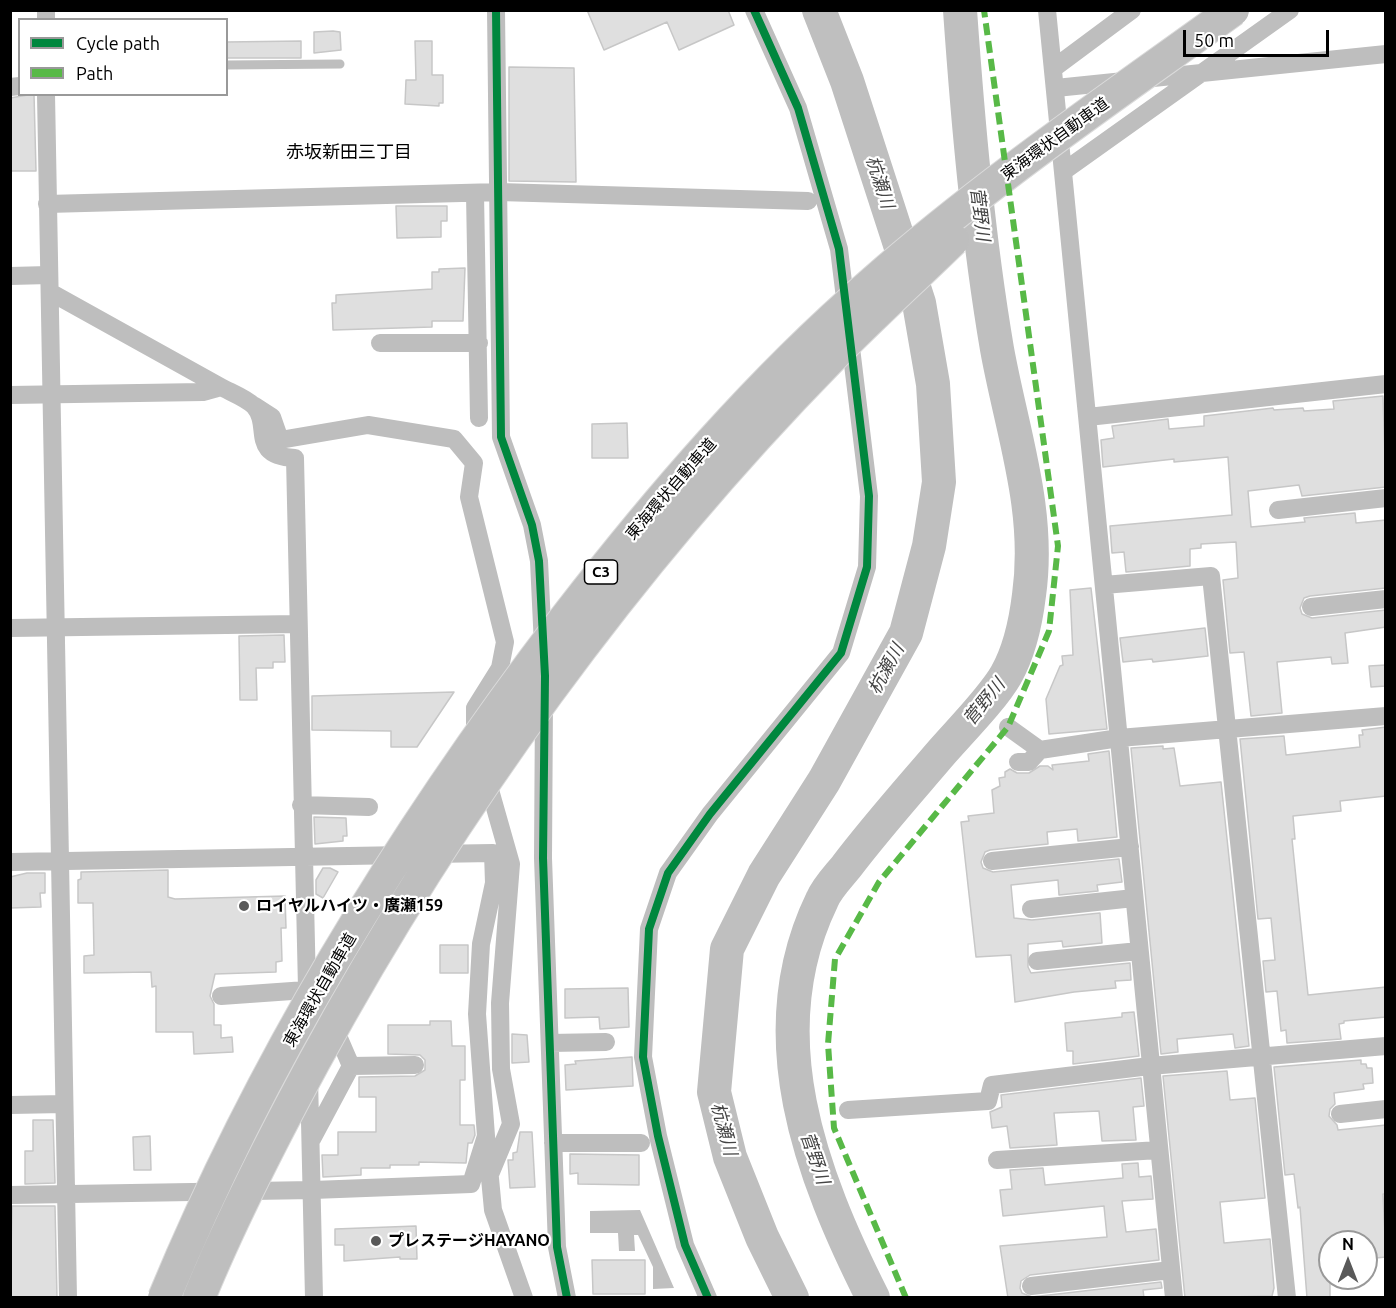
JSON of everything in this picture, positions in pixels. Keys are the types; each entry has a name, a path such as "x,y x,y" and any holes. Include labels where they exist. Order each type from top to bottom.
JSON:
{"highway":[{"name":"東海環状自動車道","path":"164,1298 246,1120 334,962 413,832 494,715 615,554 716,436 870,284 959,211 1051,141 1234,10"},
{"name":"東海環状自動車道","path":"199,1298 274,1136 358,982 443,843 536,710 645,569 742,454 830,360 960,234 1234,10"}],"street":[{"path":"496,10 501,437 532,525 539,561 545,676 543,858 553,1143 557,1247 567,1298"},
{"path":"708,1298 685,1245 658,1136 643,1057 649,929 668,873 710,814 842,653 867,567 869,496 839,249 798,108 754,10"},
{"path":"1047,10 1174,1298"},
{"path":"1054,68 1132,10"},
{"path":"1064,171 1290,10"},
{"path":"1056,88 1386,54"},
{"path":"46,96 68,1298"},
{"path":"47,204 499,192 808,201"},
{"path":"475,194 479,418"},
{"path":"10,276 50,284 254,405 272,417 280,440 368,425 454,439 474,463 469,497 505,642 500,668 475,708 473,733 511,864 500,1003 501,1070 511,1124 491,1172"},
{"path":"380,343 479,343"},
{"path":"1088,417 1386,384"},
{"path":"10,395 203,392 221,387"},
{"path":"254,405 261,419 262,438 267,448 283,458 295,458 301,805 313,1190 314,1298"},
{"path":"1278,510 1386,498"},
{"path":"1104,585 1211,576 1229,729 1287,1298"},
{"path":"1311,607 1386,599"},
{"path":"10,628 298,624"},
{"path":"1018,762 1029,762 1040,750 1119,738 1386,716"},
{"path":"1008,727 1040,750"},
{"path":"301,805 369,807"},
{"path":"992,861 1130,847"},
{"path":"10,862 493,853 494,883 481,944 477,1014 493,1210 524,1298"},
{"path":"1031,909 1134,898"},
{"path":"1037,961 1139,951"},
{"path":"305,959 351,1066"},
{"path":"221,996 306,990"},
{"path":"550,1044 606,1042"},
{"path":"848,1110 988,1101 992,1085 1150,1066 1386,1046"},
{"path":"351,1066 415,1065"},
{"path":"311,1141 351,1066"},
{"path":"10,1105 64,1104"},
{"path":"1340,1114 1386,1109"},
{"path":"10,1195 313,1190 471,1184 486,1136"},
{"path":"553,1143 641,1143"},
{"path":"998,1160 1159,1150"},
{"path":"1031,1286 1171,1270"}],"lane":[{"path":"228,65 340,64"}],"shaded area":[{"path":"640,1210 674,1288 653,1289 653,1267 638,1235 634,1235 635,1251 619,1251 618,1233 590,1233 590,1211"}],"building":[{"path":"587,10 728,10 734,25 679,50 667,22 604,50"},
{"path":"314,32 340,32 341,50 314,53"},
{"path":"301,41 301,58 228,58 228,42"},
{"path":"415,41 432,41 432,75 443,75 443,103 439,103 439,106 405,104 406,80 416,80"},
{"path":"509,67 574,68 576,182 509,181"},
{"path":"34,96 36,171 10,171 10,98"},
{"path":"396,206 447,206 447,221 441,221 441,237 397,238"},
{"path":"465,268 463,321 432,321 432,327 333,330 332,303 336,303 336,295 432,289 432,272 439,272 439,269"},
{"path":"1383,396 1386,487 1302,496 1299,485 1248,491 1251,527 1305,522 1304,518 1355,513 1356,523 1386,520 1386,588 1310,596 1304,598 1300,608 1302,614 1312,618 1386,610 1386,627 1345,633 1348,663 1332,664 1331,657 1277,662 1282,713 1251,716 1244,652 1230,653 1223,580 1238,578 1236,542 1201,544 1201,548 1190,549 1190,566 1126,572 1124,552 1112,553 1110,526 1232,515 1228,457 1174,462 1174,459 1103,467 1101,440 1114,438 1112,426 1168,419 1169,429 1204,426 1204,416 1273,408 1274,410 1303,408 1304,411 1334,409 1333,401"},
{"path":"627,423 628,458 592,458 592,424"},
{"path":"1091,588 1107,729 1049,734 1046,699 1060,666 1063,665 1062,656 1073,655 1070,590"},
{"path":"1205,628 1208,656 1153,662 1152,659 1123,662 1120,638"},
{"path":"284,635 285,662 273,662 273,668 256,668 257,700 240,700 239,636"},
{"path":"1386,665 1386,686 1371,687 1369,666"},
{"path":"454,692 417,747 391,747 391,731 312,730 312,696"},
{"path":"1386,727 1386,796 1340,801 1341,811 1293,816 1295,839 1292,839 1308,995 1386,987 1386,1017 1344,1021 1339,1024 1341,1039 1287,1043 1286,1030 1281,1031 1277,991 1266,992 1263,961 1275,960 1271,918 1258,919 1240,739 1284,736 1286,755 1360,747 1359,735 1363,735 1362,730"},
{"path":"1163,746 1163,749 1174,748 1180,786 1221,782 1249,1046 1235,1048 1233,1034 1177,1039 1178,1052 1161,1054 1131,748"},
{"path":"1109,751 1117,837 1078,841 1077,829 1047,832 1048,844 990,850 985,852 981,862 983,868 993,872 1119,859 1122,882 1097,885 1098,891 1059,895 1058,880 1011,885 1014,918 1032,920 1100,913 1102,943 1063,947 1062,941 1028,944 1028,967 1031,973 1130,963 1131,980 1115,981 1116,988 1074,992 1015,1002 1011,955 976,957 961,822 969,821 968,816 994,813 992,790 1000,786 999,778 1005,777 1005,772 1010,769 1017,773 1029,773 1040,766 1048,766 1053,770 1052,765 1089,761 1088,754"},
{"path":"314,817 346,818 347,836 343,836 343,841 315,844"},
{"path":"323,868 330,868 338,872 323,898 316,894 316,880"},
{"path":"168,870 168,897 175,899 285,896 286,928 281,928 282,961 276,962 276,972 215,974 210,996 214,1004 214,1025 221,1025 221,1038 232,1037 233,1052 194,1054 193,1032 156,1032 156,986 152,987 151,972 84,973 84,956 94,955 93,903 78,903 78,880 81,879 81,872"},
{"path":"27,873 45,873 45,893 40,893 41,907 10,908 10,877"},
{"path":"440,945 468,945 468,973 440,973"},
{"path":"628,988 629,1027 600,1029 599,1017 565,1018 565,989"},
{"path":"1134,1012 1139,1056 1073,1064 1073,1051 1067,1051 1065,1023 1122,1017 1122,1013"},
{"path":"430,1021 451,1021 452,1046 465,1046 465,1080 460,1080 460,1125 474,1125 475,1135 472,1143 468,1143 466,1163 419,1162 419,1165 390,1165 390,1168 361,1168 361,1175 323,1177 322,1155 338,1155 338,1132 376,1132 376,1097 359,1097 359,1077 415,1076 425,1070 425,1060 420,1055 388,1054 388,1025 430,1025"},
{"path":"512,1034 527,1035 529,1062 512,1063"},
{"path":"632,1057 633,1086 566,1090 565,1065 576,1064 575,1061"},
{"path":"1361,1060 1361,1064 1372,1068 1373,1083 1363,1084 1364,1089 1334,1093 1335,1104 1330,1109 1329,1116 1337,1125 1338,1130 1386,1125 1386,1194 1383,1194 1386,1257 1378,1258 1378,1230 1318,1230 1318,1290 1330,1290 1330,1298 1307,1298 1300,1207 1298,1208 1294,1174 1285,1175 1274,1067"},
{"path":"1227,1071 1230,1100 1255,1098 1265,1198 1220,1202 1224,1243 1270,1239 1274,1288 1272,1296 1185,1298 1163,1076"},
{"path":"1141,1078 1144,1106 1133,1107 1136,1140 1102,1141 1099,1111 1054,1113 1057,1145 1010,1148 1007,1126 992,1128 990,1112 1002,1107 1001,1095"},
{"path":"33,1120 53,1120 55,1183 25,1184 25,1151 33,1151"},
{"path":"520,1132 532,1132 535,1187 510,1188 508,1160 513,1160 513,1153 517,1152"},
{"path":"150,1136 151,1170 134,1170 133,1137"},
{"path":"570,1154 639,1155 639,1185 578,1184 578,1173 570,1174"},
{"path":"1138,1163 1139,1177 1151,1176 1153,1199 1122,1201 1126,1232 1156,1229 1159,1260 1030,1275 1021,1281 1020,1288 1022,1293 1032,1297 1161,1282 1162,1288 1143,1290 1144,1298 1008,1298 1000,1246 1107,1237 1104,1206 1003,1216 1000,1190 1012,1189 1010,1170 1043,1168 1045,1185 1123,1178 1122,1164"},
{"path":"12,1206 55,1206 57,1298 10,1298"},
{"name":"プレステージHAYANO","path":"416,1226 417,1259 400,1259 400,1257 344,1261 344,1245 335,1245 335,1229"},
{"path":"592,1260 645,1260 645,1294 593,1294"}],"waterway":[{"name":"杭瀬川","path":"792,1298 762,1237 730,1157 714,1092 727,949 764,875 824,781 906,633 929,546 939,482 933,384 919,303 847,81 819,10"},
{"name":"菅野川","path":"873,1298 830,1203 812,1153 800,1103 793,1052 794,1001 803,951 822,900 830,887 890,813 982,707 1006,675 1015,656 1024,625 1032,563 1028,502 997,349 984,265 970,137 960,10"}],"marked path":[{"path":"906,1298 834,1128 828,1044 835,959 879,882 1008,727 1049,631 1058,546 984,10"}],"cycle path":[{"path":"496,10 501,437 532,525 539,561 545,676 543,858 557,1247 567,1298"},
{"path":"708,1298 685,1245 658,1136 643,1057 649,929 668,873 710,814 841,653 867,567 869,496 839,249 798,108 754,10"}],"place":[{"name":"ロイヤルハイツ・廣瀬159","path":"244,906"},
{"name":"プレステージHAYANO","path":"376,1241"}],"district":[{"name":"赤坂新田三丁目","path":"349,152"}]}
